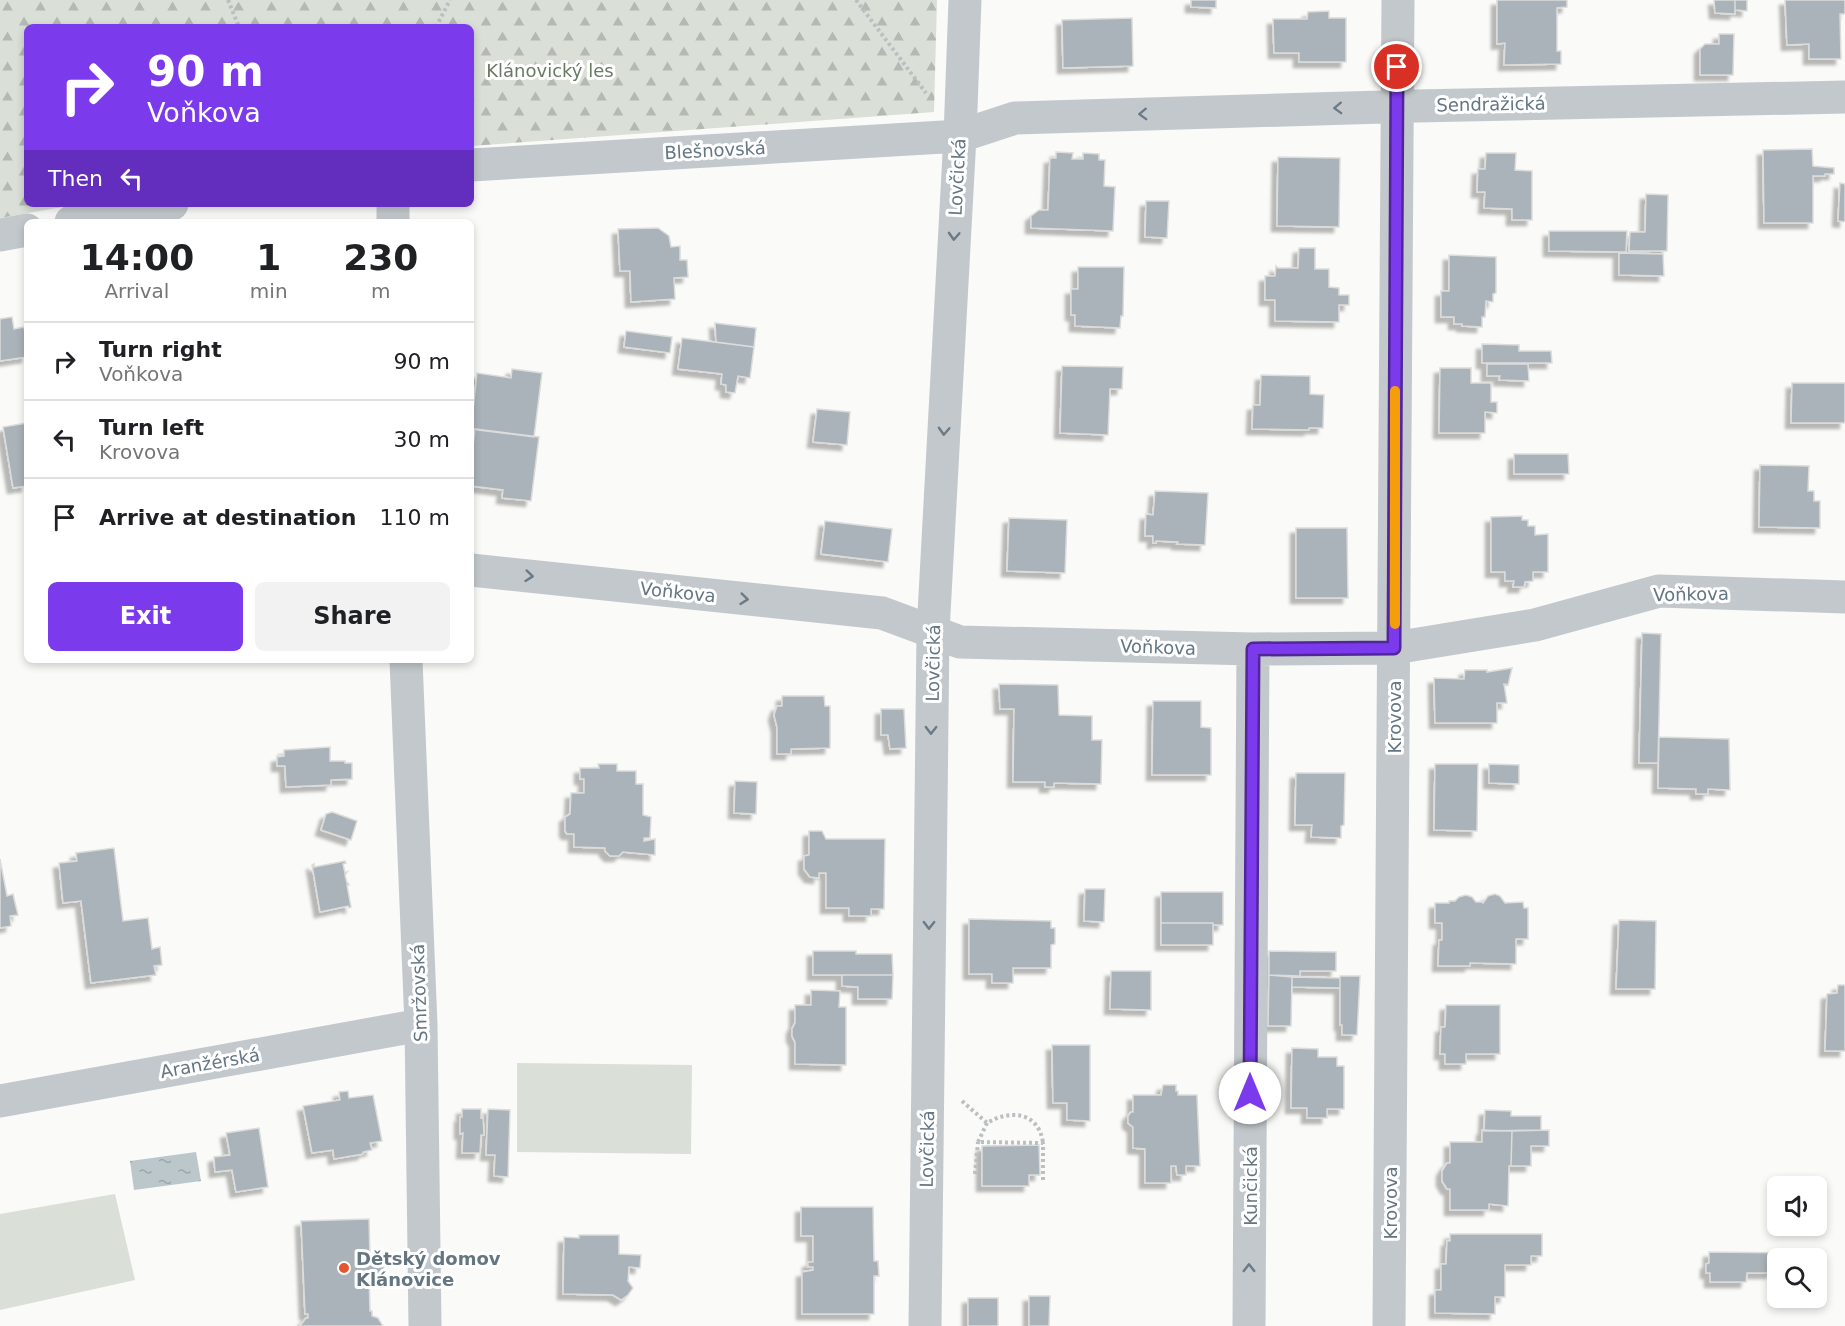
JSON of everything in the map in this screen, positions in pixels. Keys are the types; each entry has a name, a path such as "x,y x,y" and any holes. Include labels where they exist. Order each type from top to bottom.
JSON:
{"street":[{"name":"Lovčická","path":"925,1326 933,632 960,136 965,0"},
{"name":"Krovova","path":"1389,1326 1398,0"},
{"name":"Sendražická","path":"960,136 1016,118 1396,106 1845,97"},
{"name":"Blešnovská","path":"474,165 960,136"},
{"path":"88,219 155,207"},
{"path":"0,235 24,231"},
{"name":"Voňkova","path":"474,570 882,613 960,642 1253,649 1394,648 1535,625 1659,591 1845,597"},
{"name":"Kunčická","path":"1249,1326 1253,649"},
{"name":"Smržovská","path":"406,663 421,1025 425,1326"},
{"name":"Aranžérská","path":"0,1101 421,1025"}],"path":[{"path":"228,0 238,24"},
{"path":"438,24 450,0"},
{"path":"856,0 960,136"},
{"path":"958,1097 987,1123"},
{"path":"975,1174 978,1142 987,1123 1003,1115 1014,1114 1025,1117 1036,1125 1042,1136 1043,1183"},
{"path":"978,1142 1042,1143"}],"green space":[{"name":"Klánovický les","path":"0,0 937,0 934,112 474,146 474,24 24,24 24,207 62,207 0,218"},
{"path":"517,1063 692,1065 691,1154 517,1152"},
{"path":"115,1194 135,1280 0,1310 0,1214"}],"water":[{"path":"196,1152 201,1181 134,1190 130,1161"}],"building":[{"path":"1191,0 1216,0 1216,8 1191,7"},
{"path":"1497,0 1567,0 1567,7 1557,8 1557,51 1561,51 1561,64 1504,65 1505,43 1497,44"},
{"path":"1714,0 1735,0 1735,14 1715,13"},
{"path":"1735,0 1747,0 1747,11 1735,10"},
{"path":"1785,0 1845,0 1845,14 1840,14 1841,59 1809,59 1809,44 1787,45"},
{"path":"1329,11 1329,18 1346,18 1346,62 1299,62 1299,53 1274,53 1273,19 1307,19 1308,12"},
{"path":"1132,18 1133,66 1063,68 1062,20"},
{"path":"1719,34 1734,34 1733,75 1700,75 1700,49 1705,44 1719,44"},
{"path":"1812,149 1813,166 1834,168 1834,174 1813,176 1813,223 1764,223 1763,150"},
{"path":"1056,152 1073,153 1072,159 1083,159 1083,153 1099,154 1099,160 1105,160 1104,186 1115,187 1113,231 1031,228 1031,216 1039,210 1048,210 1050,158 1056,158"},
{"path":"1486,153 1516,153 1515,170 1532,171 1532,220 1512,220 1512,209 1484,208 1485,192 1477,192 1478,169 1485,169"},
{"path":"1278,157 1340,158 1339,227 1277,226"},
{"path":"1840,183 1845,184 1845,222 1838,221"},
{"path":"1646,194 1668,195 1667,251 1629,251 1630,232 1645,232"},
{"path":"1146,201 1169,201 1167,238 1145,237"},
{"path":"658,228 669,236 671,247 680,246 680,260 687,260 688,277 674,278 675,299 631,302 630,271 620,271 618,229"},
{"path":"1549,231 1627,231 1626,252 1549,251"},
{"path":"1299,248 1315,248 1315,269 1329,269 1329,287 1339,288 1339,295 1349,295 1349,305 1339,305 1339,322 1275,321 1275,300 1265,300 1265,276 1275,276 1276,266 1278,268 1298,268"},
{"path":"1619,253 1663,254 1664,276 1619,275"},
{"path":"1449,255 1496,257 1496,293 1493,294 1493,302 1486,301 1482,327 1462,326 1462,324 1454,324 1454,317 1441,317 1441,291 1449,291"},
{"path":"1078,267 1124,267 1123,316 1121,316 1120,328 1075,326 1075,315 1071,315 1071,289 1078,289"},
{"path":"12,317 14,329 24,327 24,357 0,361 0,319"},
{"path":"715,323 756,328 754,347 716,342"},
{"path":"626,331 672,337 670,353 624,347"},
{"path":"682,338 754,347 750,378 738,376 735,393 726,392 726,385 721,384 722,374 678,369"},
{"path":"1482,344 1519,345 1519,351 1551,351 1552,363 1482,363"},
{"path":"1487,364 1528,364 1529,381 1499,380 1500,376 1487,376"},
{"path":"1062,366 1123,367 1122,389 1110,389 1108,435 1060,433"},
{"path":"1440,368 1471,368 1471,383 1491,383 1491,402 1497,402 1497,413 1485,412 1485,433 1439,433"},
{"path":"512,369 542,373 534,437 474,429 477,373 511,378"},
{"path":"1261,375 1310,376 1310,394 1324,395 1323,428 1309,428 1309,430 1252,429 1253,405 1260,405"},
{"path":"1792,383 1845,383 1845,423 1791,423"},
{"path":"817,409 850,412 847,445 813,442"},
{"path":"24,424 24,486 13,488 3,427"},
{"path":"475,429 539,437 531,501 502,498 503,490 474,486"},
{"path":"1514,454 1568,454 1569,474 1514,474"},
{"path":"1760,465 1809,466 1808,491 1814,491 1814,501 1820,501 1820,528 1759,527"},
{"path":"1155,491 1208,493 1205,545 1156,541 1153,543 1153,536 1145,536 1146,514 1153,515"},
{"path":"1522,516 1522,520 1528,520 1528,526 1535,526 1535,535 1548,534 1548,572 1533,572 1533,581 1525,582 1524,587 1513,587 1514,581 1505,581 1505,572 1491,572 1491,517"},
{"path":"1009,518 1067,520 1065,573 1007,571"},
{"path":"825,521 892,529 888,562 821,554"},
{"path":"1296,528 1347,528 1348,598 1296,598"},
{"path":"1642,633 1661,634 1658,763 1639,763"},
{"path":"1512,668 1508,685 1504,684 1507,703 1497,703 1497,723 1435,723 1434,678 1464,679 1465,670 1487,670 1487,672"},
{"path":"999,684 1058,685 1059,715 1092,716 1092,740 1102,740 1101,784 1054,783 1054,787 1045,787 1045,782 1013,782 1014,709 1000,709"},
{"path":"782,696 824,696 825,706 830,706 830,748 791,749 791,754 777,754 777,727 774,715 777,706 782,706"},
{"path":"1153,701 1201,701 1201,727 1211,728 1211,775 1152,775"},
{"path":"881,709 904,709 906,748 890,749 888,735 881,735"},
{"path":"1659,737 1729,739 1730,790 1708,789 1708,794 1696,794 1696,789 1658,788"},
{"path":"330,747 330,761 352,763 352,779 331,780 331,785 286,787 285,766 277,766 277,757 284,756 284,750"},
{"path":"598,764 617,764 617,771 636,771 636,784 643,784 643,815 651,817 650,838 644,838 644,841 655,839 655,855 623,852 619,856 610,856 605,848 574,847 574,834 567,834 565,831 565,817 570,814 571,793 584,793 584,779 580,779 580,768 599,768"},
{"path":"1435,764 1478,764 1477,831 1434,830"},
{"path":"1489,764 1519,765 1519,784 1489,783"},
{"path":"1296,773 1345,773 1344,825 1341,826 1341,838 1311,837 1312,825 1295,825"},
{"path":"735,781 757,782 756,814 734,813"},
{"path":"332,812 357,821 351,840 321,830 326,814"},
{"path":"809,831 822,831 826,839 885,839 884,909 871,909 871,916 849,916 849,908 826,908 826,873 819,873 819,878 810,877 804,869 804,856 809,855"},
{"path":"114,848 123,921 148,918 152,949 160,947 162,965 154,966 156,975 91,983 81,901 63,903 59,863 77,861 76,853"},
{"path":"0,859 7,896 13,894 18,915 10,916 11,926 0,928"},
{"path":"345,861 346,863 343,864 345,873 347,872 345,875 349,885 347,885 351,907 320,912 312,865 314,864 314,867"},
{"path":"1085,889 1105,889 1104,922 1084,921"},
{"path":"1161,892 1223,892 1223,925 1161,923"},
{"path":"1495,894 1500,896 1505,903 1523,902 1524,908 1528,908 1528,939 1516,939 1516,964 1470,963 1470,966 1438,966 1442,923 1435,923 1435,903 1449,903 1449,901 1455,901 1466,895 1472,897 1476,902 1483,903 1488,896"},
{"path":"969,919 1051,921 1051,928 1055,928 1055,944 1051,945 1051,968 1013,968 1013,983 992,983 992,974 969,974"},
{"path":"1619,920 1656,921 1655,989 1616,989"},
{"path":"1161,923 1213,923 1213,945 1161,945"},
{"path":"813,951 892,954 893,975 813,975"},
{"path":"1269,951 1336,952 1336,971 1300,971 1300,976 1269,975"},
{"path":"1111,971 1151,971 1151,1010 1110,1009"},
{"path":"842,975 893,975 892,999 858,999 858,987 842,986"},
{"path":"1269,975 1292,977 1291,1026 1268,1026"},
{"path":"1340,976 1360,976 1357,1035 1342,1035"},
{"path":"1292,977 1340,978 1340,988 1292,987"},
{"path":"1838,985 1845,985 1845,1051 1825,1051 1827,994 1837,993"},
{"path":"811,990 840,991 839,1007 846,1007 846,1065 795,1064 795,1042 792,1029 795,1023 795,1005 811,1005"},
{"path":"1446,1005 1500,1005 1500,1054 1466,1054 1466,1064 1445,1064 1445,1054 1440,1054 1441,1027 1445,1027"},
{"path":"1052,1045 1090,1045 1090,1121 1067,1120 1067,1103 1053,1103"},
{"path":"1292,1048 1318,1049 1318,1057 1337,1057 1337,1066 1344,1066 1344,1109 1327,1109 1327,1118 1307,1118 1307,1108 1291,1108"},
{"path":"1163,1085 1176,1085 1178,1095 1197,1095 1200,1166 1186,1166 1186,1175 1177,1175 1176,1166 1171,1166 1171,1183 1145,1183 1145,1149 1133,1148 1133,1127 1128,1123 1128,1116 1133,1112 1133,1095 1161,1095"},
{"path":"348,1091 349,1098 373,1095 382,1141 370,1143 372,1150 363,1152 363,1154 334,1159 333,1150 312,1153 303,1106 340,1100 339,1092"},
{"path":"462,1109 481,1109 484,1135 481,1135 480,1153 462,1153 463,1133 460,1134 460,1117 462,1117"},
{"path":"488,1109 510,1110 508,1177 494,1176 495,1155 486,1155"},
{"path":"1485,1110 1511,1111 1511,1116 1541,1116 1541,1130 1484,1131"},
{"path":"259,1128 268,1187 236,1192 232,1170 215,1172 214,1157 230,1155 226,1133"},
{"path":"1482,1130 1512,1131 1508,1206 1489,1204 1489,1210 1450,1210 1450,1189 1447,1189 1442,1181 1442,1171 1447,1163 1450,1163 1450,1142 1482,1142"},
{"path":"1549,1130 1549,1146 1531,1146 1531,1166 1511,1166 1512,1131"},
{"path":"1039,1145 1040,1175 1029,1175 1029,1186 982,1186 982,1146"},
{"path":"801,1207 873,1207 874,1261 878,1261 879,1276 874,1276 874,1314 802,1314 802,1272 813,1270 813,1267 808,1267 808,1262 813,1262 813,1236 801,1236"},
{"name":"Dětský domov Klánovice","path":"369,1219 370,1258 383,1259 387,1256 388,1258 384,1261 384,1273 389,1276 387,1278 383,1274 378,1277 369,1276 370,1311 383,1326 300,1326 308,1318 308,1314 305,1314 301,1221"},
{"path":"1450,1234 1542,1234 1542,1256 1531,1256 1531,1265 1505,1265 1505,1297 1495,1297 1495,1314 1435,1313 1435,1290 1441,1290 1441,1264 1446,1264 1447,1241 1450,1241"},
{"path":"579,1235 619,1235 619,1254 641,1255 640,1268 629,1267 628,1281 633,1288 628,1295 621,1300 613,1295 563,1294 564,1237 579,1238"},
{"path":"1709,1252 1767,1253 1767,1273 1747,1273 1746,1282 1710,1282 1710,1273 1706,1273 1706,1264 1709,1263"},
{"path":"1029,1296 1050,1296 1049,1326 1029,1326"},
{"path":"968,1298 998,1298 998,1326 968,1326"}],"slow traffic":[{"path":"1395,391 1395,624"}],"place":[{"name":"Dětský domov Klánovice","path":"344,1268"}],"route":[{"path":"1250,1093 1253,649 1394,648 1397,67"}]}
